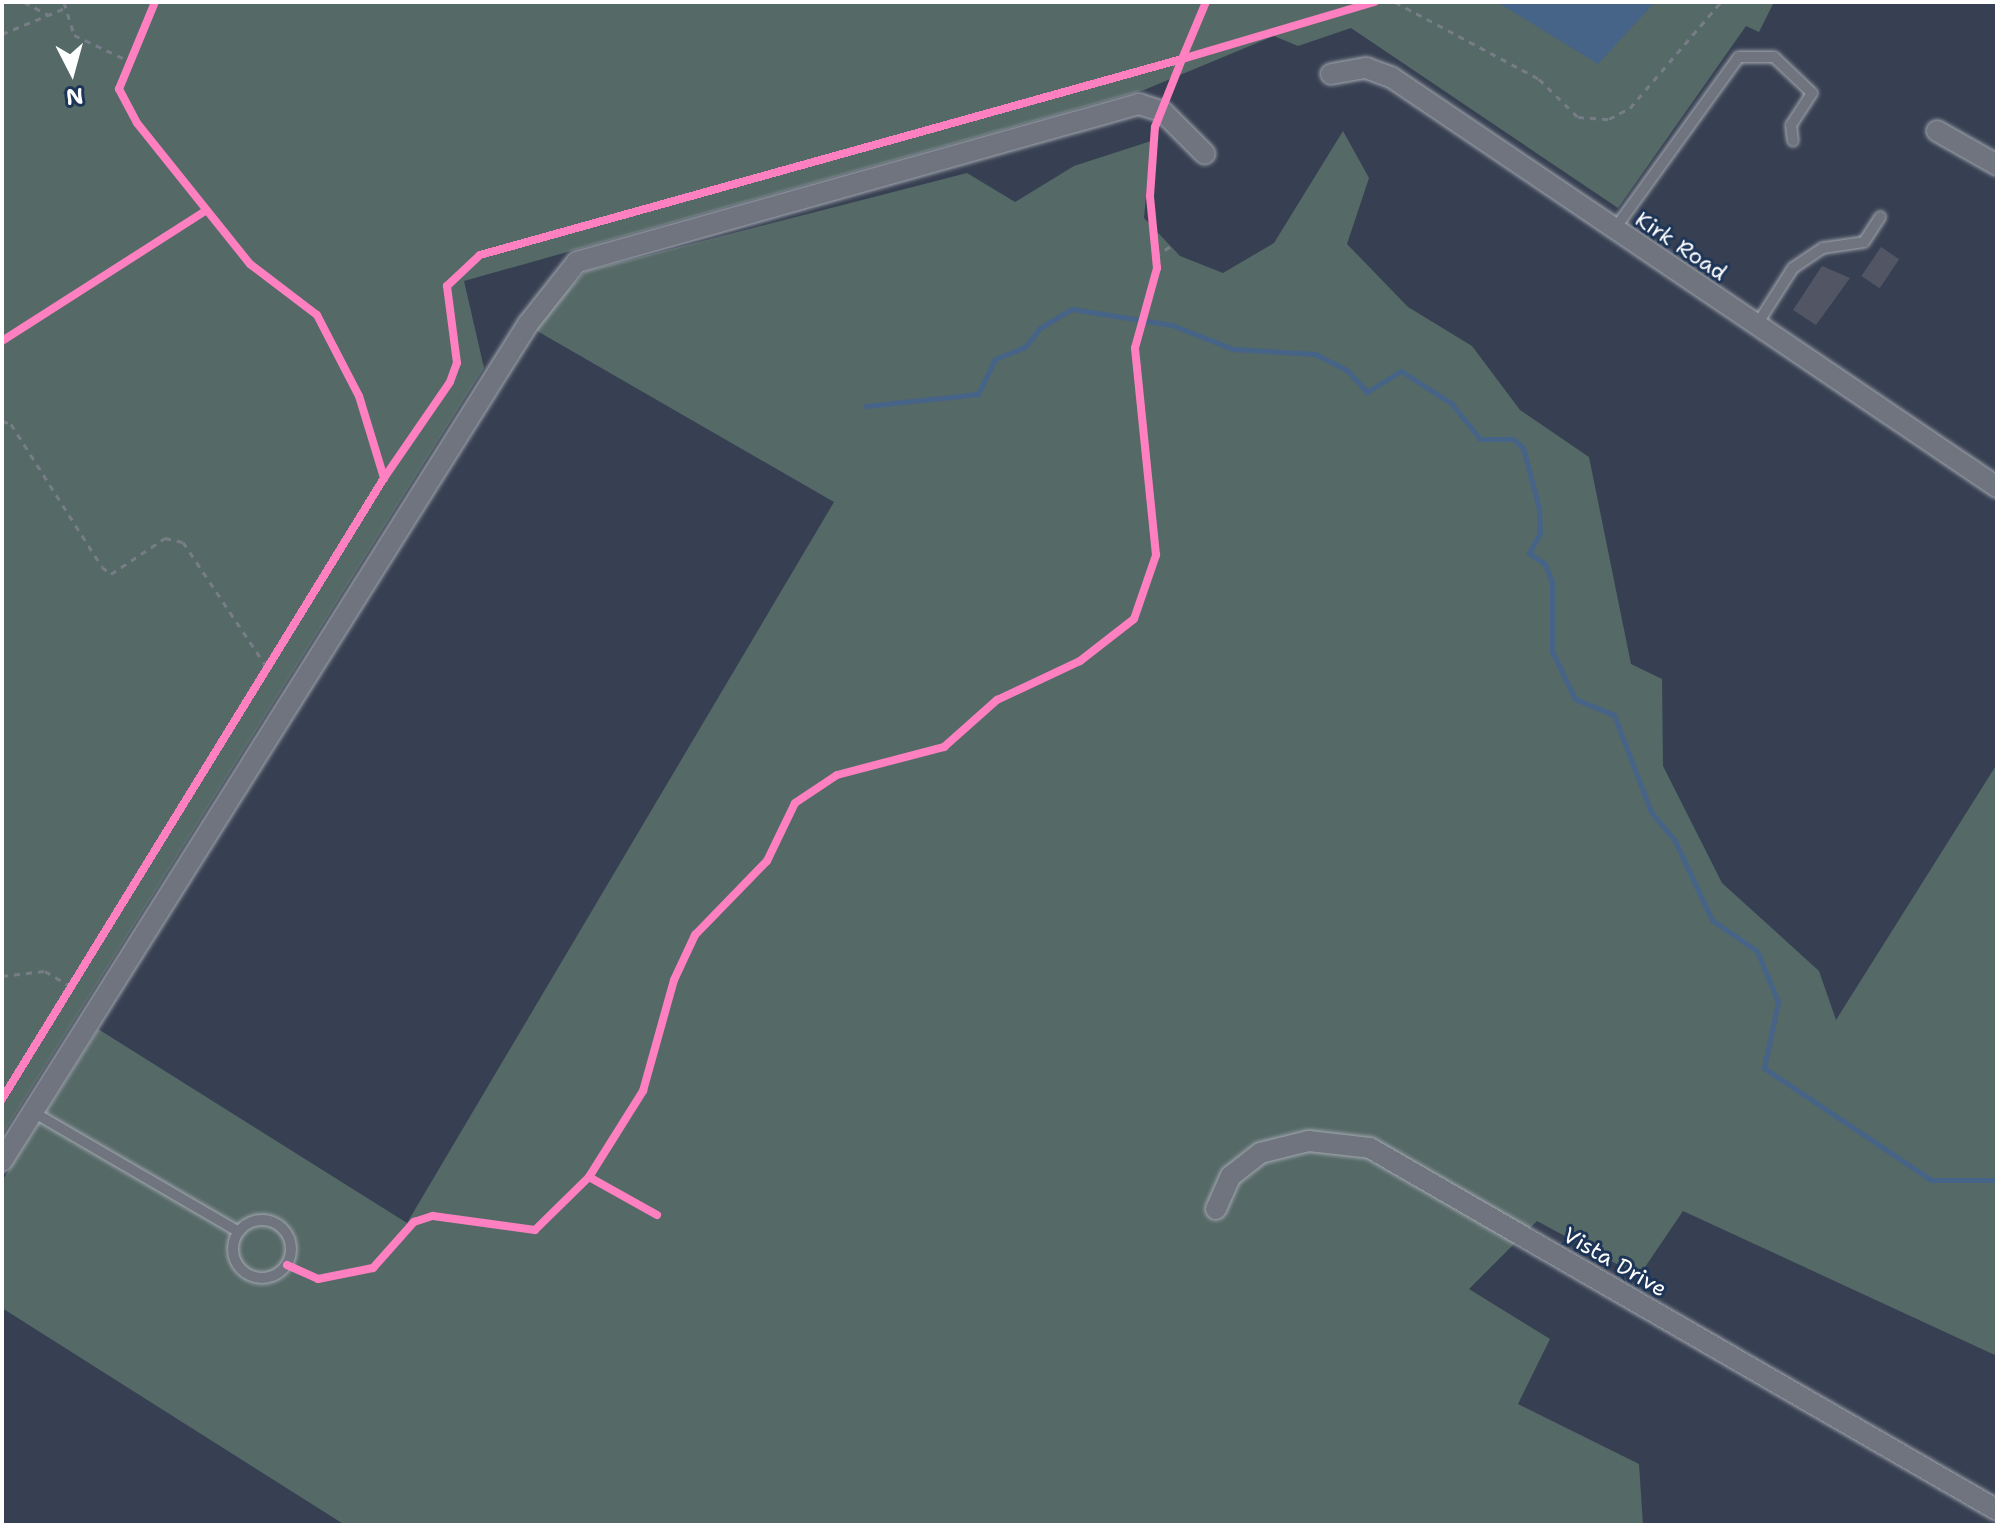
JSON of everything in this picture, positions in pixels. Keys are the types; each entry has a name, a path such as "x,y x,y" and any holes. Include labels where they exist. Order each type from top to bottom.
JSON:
{"street":[{"name":"Kirk Road","path":"1331,74 1366,68 1391,77 1997,487"},
{"path":"2,1161 542,302 577,262 1139,104 1163,112 1205,154"},
{"path":"1937,131 1997,165"},
{"name":"Vista Drive","path":"1216,1209 1231,1176 1260,1153 1309,1141 1370,1148 1997,1510"}],"lane":[{"path":"1614,230 1728,63 1759,52 1774,57 1812,93 1791,125 1793,141"},
{"path":"1756,326 1793,268 1823,248 1864,242 1880,217"},
{"path":"33,1112 239,1232"},
{"path":"259,1220 278,1224 292,1247 287,1265 272,1277 245,1272 234,1256 239,1232 259,1220"}],"path":[{"path":"24,2 48,15"},
{"path":"64,2 63,9 74,35 131,62"},
{"path":"1395,2 1539,79 1578,117 1609,119 1630,108 1721,2"},
{"path":"2,34 63,9"},
{"path":"125,76 137,49"},
{"path":"1153,245 1157,268"},
{"path":"1155,257 1171,246"},
{"path":"2,421 11,424 102,567 111,574 165,538 183,542 270,672"},
{"path":"262,684 278,658"},
{"path":"2,976 45,971 72,987"},
{"path":"64,999 78,976"}],"green space":[{"path":"2,2 1774,2 1759,32 1746,26 1618,208 1351,28 1298,46 1274,36 1144,90 464,281 484,368 2,1136"},
{"path":"1343,131 1369,178 1347,244 1408,307 1472,346 1520,410 1589,457 1631,664 1662,679 1663,766 1722,883 1819,971 1836,1020 1997,764 1997,1356 1683,1211 1639,1276 1537,1221 1469,1289 1550,1339 1518,1404 1639,1464 1643,1525 345,1525 2,1308 2,1181 98,1029 407,1223 834,502 532,328 586,271 967,173 1015,202 1074,166 1151,141 1144,218 1180,256 1223,273 1274,243"}],"water":[{"path":"1497,2 1655,2 1598,64"}],"building":[{"path":"1881,247 1899,259 1880,288 1861,276"},
{"path":"1822,266 1850,278 1816,325 1793,310"}],"waterway":[{"path":"866,406 978,394 995,359 1025,347 1040,328 1072,309 1172,325 1233,349 1315,354 1347,370 1367,392 1401,371 1451,403 1480,439 1513,439 1523,448 1539,508 1540,533 1529,553 1545,564 1552,582 1552,651 1575,699 1614,715 1651,812 1675,841 1712,920 1757,951 1778,1002 1764,1068 1931,1180 1997,1180"}],"cycle path":[{"path":"155,2 119,89 137,123 250,264 317,315 359,396 384,478 450,382 457,363 447,286 480,255 1182,59 1206,2"},
{"path":"589,1177 643,1091 674,980 695,935 767,861 795,803 837,775 944,747 997,700 1080,661 1134,619 1156,555 1135,348 1157,268 1150,196 1155,127 1182,59 1375,2"},
{"path":"2,341 205,211"},
{"path":"2,1099 384,478"},
{"path":"287,1265 318,1279 373,1268 414,1222 433,1216 535,1230 589,1177 657,1215"}]}
